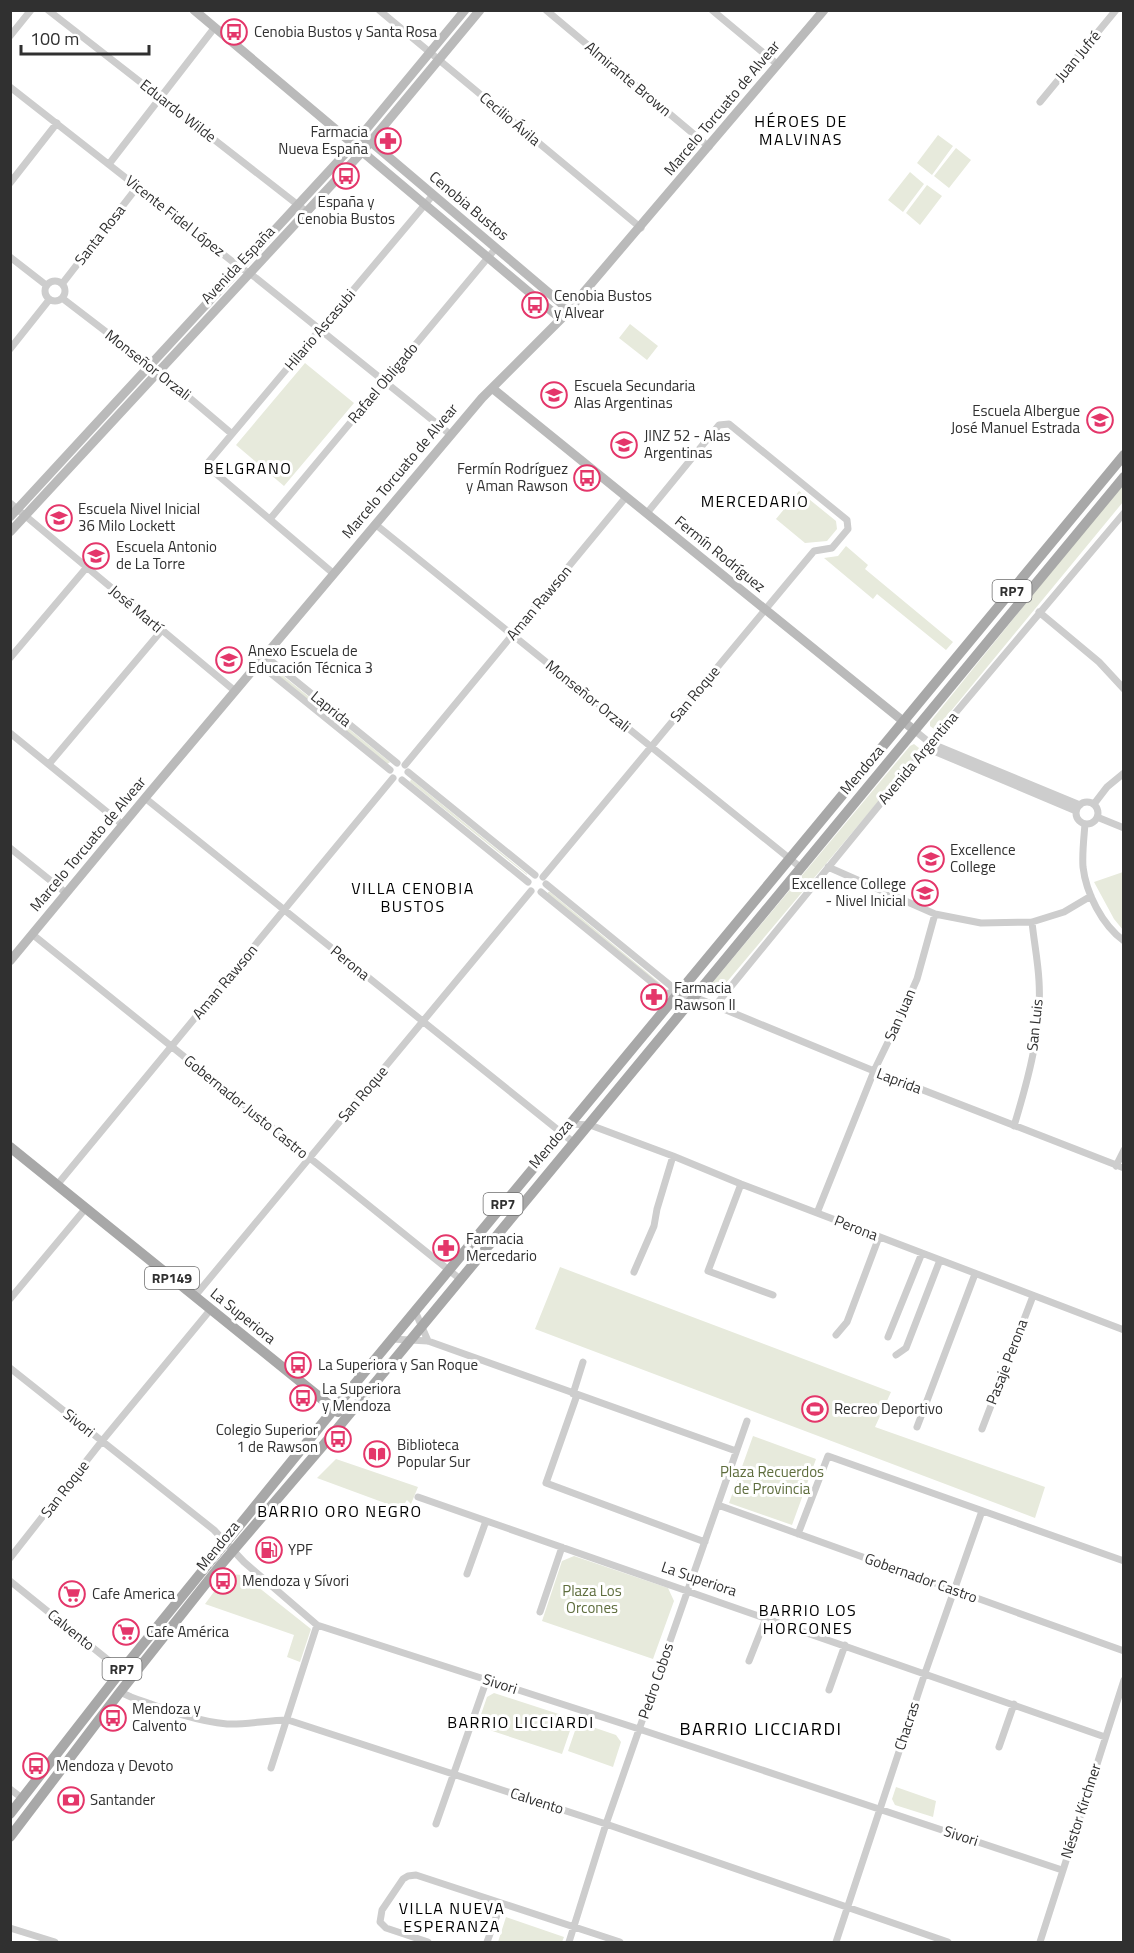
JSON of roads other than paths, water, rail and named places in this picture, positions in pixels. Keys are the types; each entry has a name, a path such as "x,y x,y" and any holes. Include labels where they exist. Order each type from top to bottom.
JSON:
{"main road":[{"name":"Mendoza","path":"10,1837 334,1408 449,1270 558,1133 569,1124 1122,459"},
{"name":"Mendoza","path":"10,1814 122,1670 410,1340 1124,477"},
{"name":"La Superiora","path":"10,1147 345,1417"}],"street":[{"path":"10,36 31,10"},
{"name":"Eduardo Wilde","path":"48,10 307,212"},
{"name":"Cenobia Bustos","path":"194,10 344,135 356,141 370,142 569,310"},
{"name":"Cecilio Ávila","path":"379,10 640,228"},
{"name":"Avenida España","path":"10,517 14,506 150,366 356,141 465,10"},
{"name":"Avenida España","path":"10,532 362,152 480,10"},
{"name":"Almirante Brown","path":"546,10 709,147"},
{"path":"712,10 777,65"},
{"name":"Marcelo Torcuato de Alvear","path":"10,961 482,398 561,320 824,10"},
{"name":"Juan Jufré","path":"1040,102 1116,10"},
{"path":"109,164 215,27"},
{"name":"Vicente Fidel López","path":"10,87 250,273 451,435"},
{"path":"10,183 57,123"},
{"name":"Cenobia Bustos","path":"356,141 362,152 561,320"},
{"name":"Santa Rosa","path":"62,284 138,186"},
{"name":"Hilario Ascasubi","path":"270,519 206,465 433,195"},
{"name":"Rafael Obligado","path":"270,519 496,248"},
{"path":"10,257 46,285"},
{"path":"46,285 54,281 62,284 65,291 62,298 56,301 49,300"},
{"path":"46,285 45,292 49,300"},
{"name":"Monseñor Orzali","path":"62,298 159,373 232,434"},
{"path":"10,349 49,300"},
{"name":"Fermín Rodríguez","path":"492,388 930,743 1078,808"},
{"name":"San Roque","path":"541,879 814,550 832,548 849,528 847,520 729,424 719,425 646,513"},
{"name":"Aman Rawson","path":"405,765 626,497"},
{"name":"José Martí","path":"14,506 235,691"},
{"name":"Avenida Argentina","path":"715,1006 930,743 1124,513"},
{"path":"270,519 334,574"},
{"name":"Monseñor Orzali","path":"375,524 800,867"},
{"path":"10,658 87,567"},
{"path":"1039,612 1099,662 1124,689"},
{"path":"49,764 162,630"},
{"name":"Laprida","path":"262,660 396,763"},
{"name":"Laprida","path":"262,660 390,770"},
{"path":"10,734 123,825"},
{"path":"541,879 544,889 541,892 531,891 528,882 402,780 393,778 390,770 392,765 396,763 405,765 408,772 541,879 671,986 675,995"},
{"path":"402,780 407,777 408,772"},
{"path":"1094,804 1107,787 1124,773"},
{"name":"Aman Rawson","path":"57,1185 393,778"},
{"name":"Perona","path":"145,798 423,1021 558,1133 573,1142"},
{"path":"1088,801 1094,804 1098,810 1097,817 1085,824 1079,820 1078,808 1088,801"},
{"path":"1097,817 1124,828"},
{"path":"1085,824 1083,867 1091,896 1102,917 1116,935 1124,941"},
{"path":"10,848 66,893"},
{"path":"828,867 935,914 981,923 1032,922 1064,912 1091,896"},
{"path":"528,882 541,879"},
{"name":"San Roque","path":"195,1296 531,891"},
{"name":"Laprida","path":"541,892 665,993 693,996 874,1071 1120,1167"},
{"name":"San Juan","path":"817,1214 874,1071 916,979 935,914"},
{"name":"San Luis","path":"1014,1126 1027,1084 1036,1035 1039,983 1032,922"},
{"name":"Gobernador Justo Castro","path":"32,934 460,1279"},
{"path":"587,1101 589,1124"},
{"name":"Perona","path":"569,1124 589,1124 817,1214 1124,1330"},
{"path":"558,1133 559,1158"},
{"path":"1120,1167 1124,1150"},
{"path":"634,1272 654,1226 674,1156"},
{"path":"741,1184 708,1271 773,1295"},
{"path":"10,1299 86,1208"},
{"path":"836,1335 847,1322 879,1237"},
{"path":"888,1337 922,1253"},
{"path":"896,1354 906,1348 940,1260"},
{"path":"917,1427 975,1274"},
{"name":"Pasaje Perona","path":"982,1429 1033,1296"},
{"name":"San Roque","path":"10,1558 102,1441 211,1309"},
{"path":"415,1311 428,1341"},
{"path":"392,1339 428,1341 736,1451"},
{"path":"584,1362 546,1483 705,1542"},
{"name":"Sivori","path":"10,1368 214,1530 317,1624 1062,1870"},
{"name":"Pedro Cobos","path":"569,1942 606,1824 747,1421"},
{"path":"798,1534 828,1456 1124,1561"},
{"name":"La Superiora","path":"418,1497 925,1672 1105,1737"},
{"name":"Gobernador Castro","path":"718,1505 1124,1651"},
{"name":"Chacras","path":"836,1942 925,1672 982,1511"},
{"path":"467,1574 486,1521"},
{"path":"540,1612 562,1547"},
{"name":"Calvento","path":"10,1581 132,1678"},
{"path":"749,1661 766,1618"},
{"path":"272,1768 317,1624"},
{"path":"830,1690 845,1645"},
{"path":"436,1824 487,1679"},
{"name":"Néstor Kirchner","path":"1040,1942 1124,1680"},
{"name":"Calvento","path":"120,1692 131,1698 198,1720 229,1724 288,1720 606,1824 948,1942"},
{"path":"999,1747 1014,1704"},
{"path":"10,1789 23,1799"},
{"path":"428,1942 386,1928 380,1922 382,1910 408,1875 416,1875 620,1942"},
{"path":"488,1942 501,1904"},
{"path":"10,1929 55,1942"}],"place":[{"name":"Cenobia Bustos y Santa Rosa","path":"234,32"},
{"name":"Farmacia Nueva España","path":"388,141"},
{"name":"España y Cenobia Bustos","path":"346,176"},
{"name":"Cenobia Bustos y Alvear","path":"535,305"},
{"name":"Escuela Secundaria Alas Argentinas","path":"554,395"},
{"name":"Escuela Albergue José Manuel Estrada","path":"1100,420"},
{"name":"JINZ 52 - Alas Argentinas","path":"624,445"},
{"name":"Fermín Rodríguez y Aman Rawson","path":"587,478"},
{"name":"Escuela Nivel Inicial 36 Milo Lockett","path":"59,518"},
{"name":"Escuela Antonio de La Torre","path":"96,556"},
{"name":"Anexo Escuela de Educación Técnica 3","path":"229,660"},
{"name":"Excellence College","path":"931,859"},
{"name":"Excellence College - Nivel Inicial","path":"925,893"},
{"name":"Farmacia Rawson II","path":"654,997"},
{"name":"Farmacia Mercedario","path":"446,1248"},
{"name":"La Superiora y San Roque","path":"298,1365"},
{"name":"La Superiora y Mendoza","path":"303,1398"},
{"name":"Recreo Deportivo","path":"815,1409"},
{"name":"Colegio Superior 1 de Rawson","path":"338,1439"},
{"name":"Biblioteca Popular Sur","path":"377,1454"},
{"name":"YPF","path":"269,1550"},
{"name":"Mendoza y Sívori","path":"223,1581"},
{"name":"Cafe America","path":"72,1594"},
{"name":"Cafe América","path":"126,1632"},
{"name":"Mendoza y Calvento","path":"113,1718"},
{"name":"Mendoza y Devoto","path":"36,1766"},
{"name":"Santander","path":"71,1800"}],"district":[{"name":"HÉROES DE MALVINAS","path":"801,130"},
{"name":"BELGRANO","path":"248,468"},
{"name":"MERCEDARIO","path":"755,501"},
{"name":"VILLA CENOBIA BUSTOS","path":"413,897"},
{"name":"BARRIO ORO NEGRO","path":"340,1511"},
{"name":"BARRIO LOS HORCONES","path":"808,1619"},
{"name":"BARRIO LICCIARDI","path":"521,1722"},
{"name":"BARRIO LICCIARDI","path":"761,1729"},
{"name":"VILLA NUEVA ESPERANZA","path":"452,1917"}],"park label":[{"name":"Plaza Recuerdos de Provincia","path":"772,1480"},
{"name":"Plaza Los Orcones","path":"592,1600"}]}
